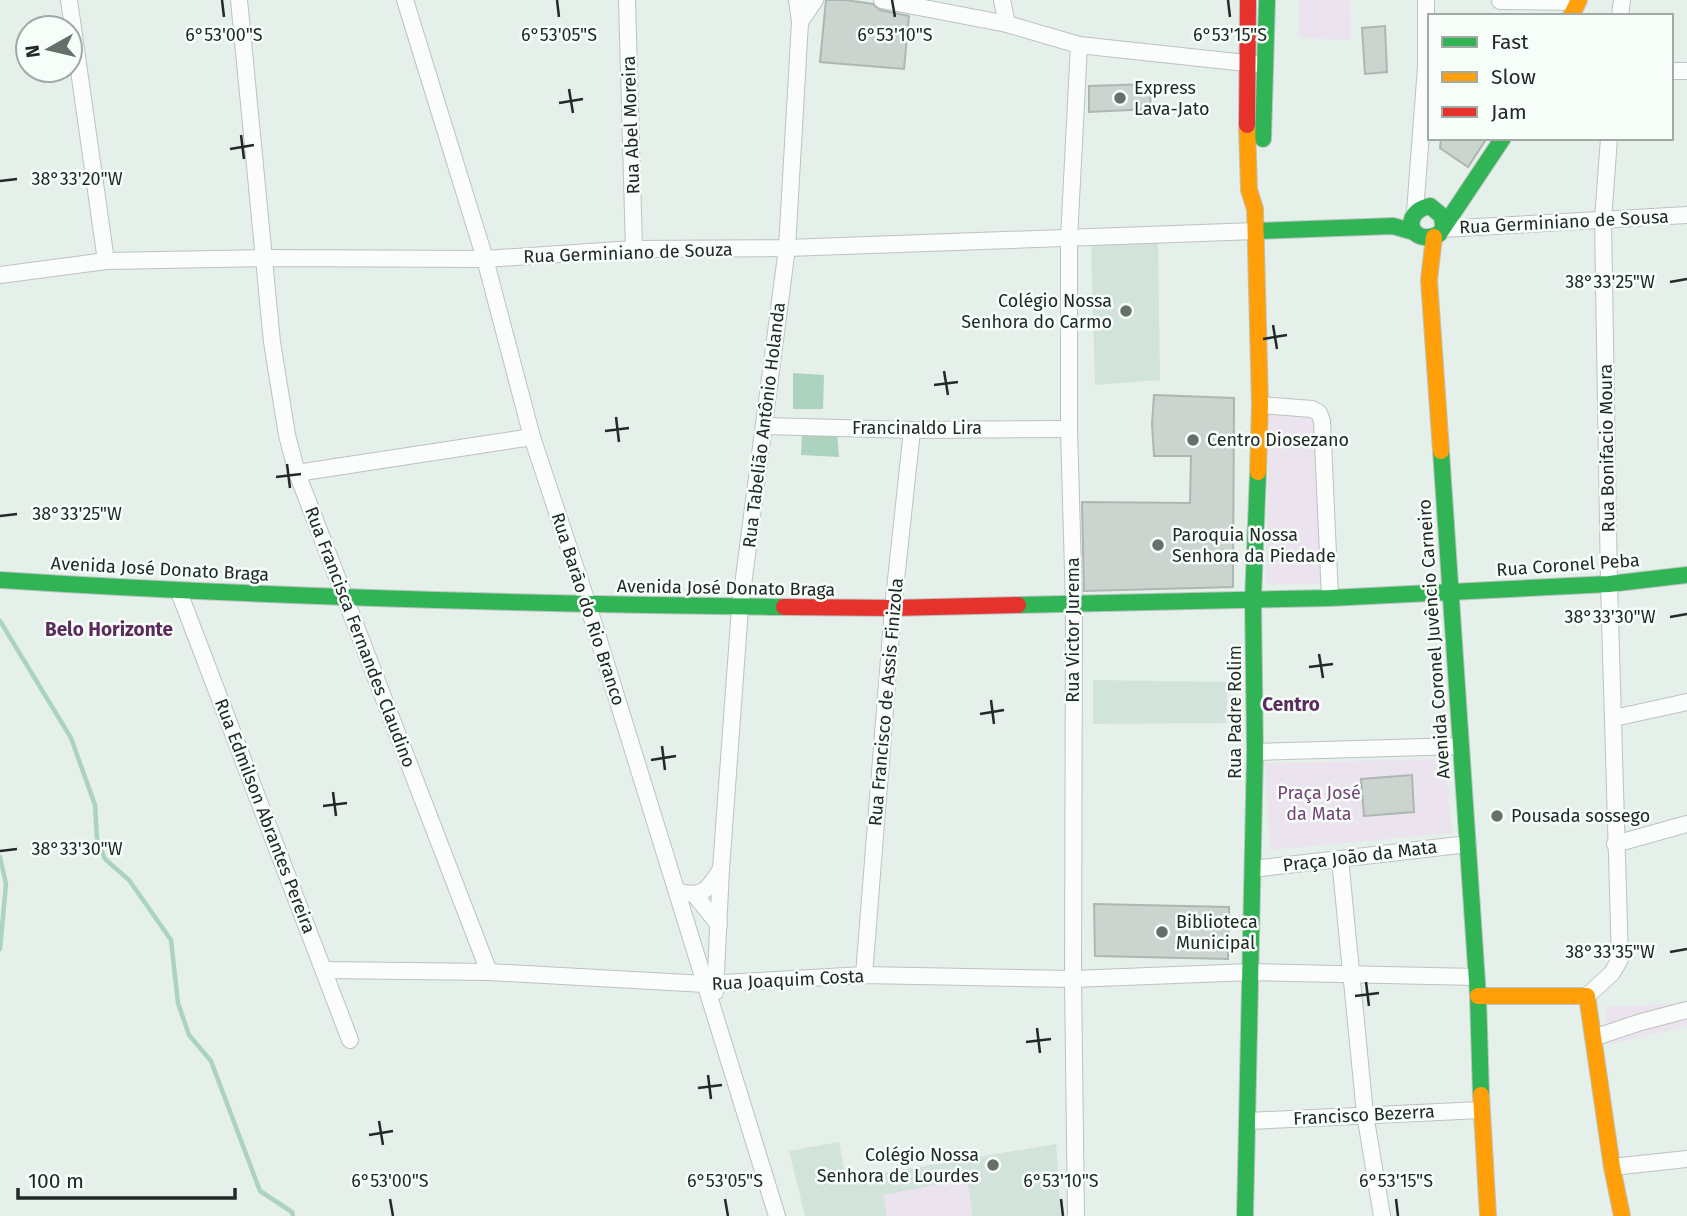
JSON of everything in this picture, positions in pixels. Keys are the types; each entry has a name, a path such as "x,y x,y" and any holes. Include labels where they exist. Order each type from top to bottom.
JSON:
{"main road":[{"path":"1248,0 1246,63 1249,190 1255,209"},
{"path":"1255,209 1262,191 1267,0"},
{"path":"1256,231 1393,226 1426,222 1470,190 1502,140"},
{"path":"1426,222 1446,194 1456,190 1470,190"},
{"name":"Rua Padre Rolim","path":"1244,1216 1255,752 1253,600 1260,405 1255,209"},
{"name":"Avenida Coronel Juvêncio Carneiro","path":"1426,222 1419,253 1429,280 1478,996 1481,1110 1488,1216"},
{"name":"Rua Coronel Peba","path":"1451,591 1609,584 1687,575"},
{"name":"Avenida José Donato Braga","path":"0,580 180,592 740,608 1074,606 1330,598 1451,591"},
{"path":"1478,996 1587,996 1612,1167 1622,1216"}],"street":[{"path":"69,0 106,261"},
{"name":"Rua Francisca Fernandes Claudino","path":"239,0 272,342 286,435 297,472 489,972"},
{"name":"Rua Barāo do Rio Branco","path":"405,0 485,259 532,437 588,605 677,891 710,984 713,1012 777,1216"},
{"name":"Rua Abel Moreira","path":"627,0 634,249"},
{"name":"Rua Tabelião Antônio Holanda","path":"710,984 719,925 740,608 787,248 800,22 797,0"},
{"path":"800,22 815,0"},
{"path":"882,0 1007,24 1079,45 1265,66"},
{"path":"1002,0 1007,24"},
{"path":"1426,0 1428,67 1419,172 1426,222"},
{"path":"1500,1 1576,6"},
{"name":"Rua Victor Jurema","path":"1076,1216 1073,979 1074,606 1069,429 1069,239 1079,45"},
{"name":"Rua Bonifacio Moura","path":"1587,996 1612,973 1620,959 1609,584 1604,220 1609,140"},
{"name":"Rua Germiniano de Sousa","path":"1426,222 1604,220 1687,215"},
{"name":"Rua Germiniano de Souza","path":"0,275 106,261 265,258 485,259 634,249 787,248 1256,231"},
{"path":"1260,405 1312,409 1319,413 1322,421 1330,598"},
{"name":"Francinaldo Lira","path":"765,426 912,430 1069,429"},
{"name":"Rua Francisco de Assis Finizola","path":"864,975 893,608 912,430"},
{"path":"297,472 532,437"},
{"name":"Rua Edmilson Abrantes Pereira","path":"180,592 350,1040"},
{"path":"1614,718 1687,702"},
{"path":"1255,752 1460,746"},
{"path":"1615,844 1687,824"},
{"name":"Praça João da Mata","path":"1253,869 1468,844"},
{"path":"1340,859 1365,1114 1382,1216"},
{"path":"695,895 711,884 721,869"},
{"path":"677,891 695,895 719,925"},
{"name":"Rua Joaquim Costa","path":"324,970 489,972 710,984 864,975 1073,979 1251,972 1476,976"},
{"path":"1593,1038 1687,1010"},
{"name":"Francisco Bezerra","path":"1248,1121 1481,1110"},
{"path":"1612,1167 1687,1159"}],"shaded area":[{"name":"Colégio Nossa Senhora do Carmo","path":"1158,239 1160,380 1095,385 1091,242"},
{"path":"793,373 824,375 823,409 793,409"},
{"path":"802,431 837,433 839,457 801,455"},
{"path":"1093,680 1228,682 1226,723 1093,724"},
{"name":"Colégio Nossa Senhora de Lourdes","path":"839,1142 846,1179 1056,1144 1061,1216 805,1216 789,1151"}],"green space":[{"path":"1299,0 1350,0 1351,40 1299,38"},
{"path":"1317,413 1322,584 1266,584 1269,415"},
{"name":"Praça José da Mata","path":"1446,759 1452,833 1270,850 1265,763"},
{"path":"1687,1003 1687,1026 1610,1044 1605,1007"},
{"path":"967,1179 973,1216 887,1216 883,1195"}],"building":[{"path":"826,0 873,4 880,10 909,16 904,69 820,62"},
{"path":"1385,26 1387,72 1365,74 1362,28"},
{"name":"Express Lava-Jato","path":"1151,84 1150,109 1089,112 1089,86"},
{"path":"1441,140 1486,140 1468,167 1440,148"},
{"name":"Paroquia Nossa Senhora da Piedade","path":"1154,395 1234,398 1233,587 1084,591 1082,502 1190,503 1191,456 1154,456"},
{"path":"1412,775 1414,812 1364,816 1361,779"},
{"name":"Biblioteca Municipal","path":"1094,904 1229,907 1228,959 1095,956"}],"waterway":[{"path":"0,621 71,738 95,805 97,839 105,859 129,880 171,940 178,1003 189,1035 211,1061 260,1191 292,1212 293,1216"},
{"path":"0,857 6,884 0,949"}],"traffic: fast":[{"path":"1263,139 1267,0"},
{"path":"1443,225 1442,216 1430,206 1420,210 1412,221 1412,228 1421,236 1439,234 1502,140"},
{"path":"1256,231 1393,226 1414,232"},
{"path":"1441,451 1478,996 1481,1095"},
{"path":"1245,1216 1255,752 1253,600 1258,472"},
{"path":"1018,605 1330,598 1609,584 1687,575"},
{"path":"0,580 392,599 784,607"}],"traffic: slow":[{"path":"1572,14 1579,0"},
{"path":"1247,125 1249,190 1255,209 1260,405 1258,472"},
{"path":"1434,237 1429,280 1441,451"},
{"path":"1478,996 1587,996 1612,1167 1622,1216"},
{"path":"1481,1095 1488,1216"}],"traffic: jam":[{"path":"1247,125 1248,0"},
{"path":"784,607 1018,605"}],"place":[{"name":"Express Lava-Jato","path":"1120,98"},
{"name":"Colégio Nossa Senhora do Carmo","path":"1126,311"},
{"name":"Centro Diosezano","path":"1193,440"},
{"name":"Paroquia Nossa Senhora da Piedade","path":"1158,545"},
{"name":"Pousada sossego","path":"1497,816"},
{"name":"Biblioteca Municipal","path":"1162,932"},
{"name":"Colégio Nossa Senhora de Lourdes","path":"993,1165"}],"district":[{"name":"Belo Horizonte","path":"109,629"},
{"name":"Centro","path":"1291,704"}]}
